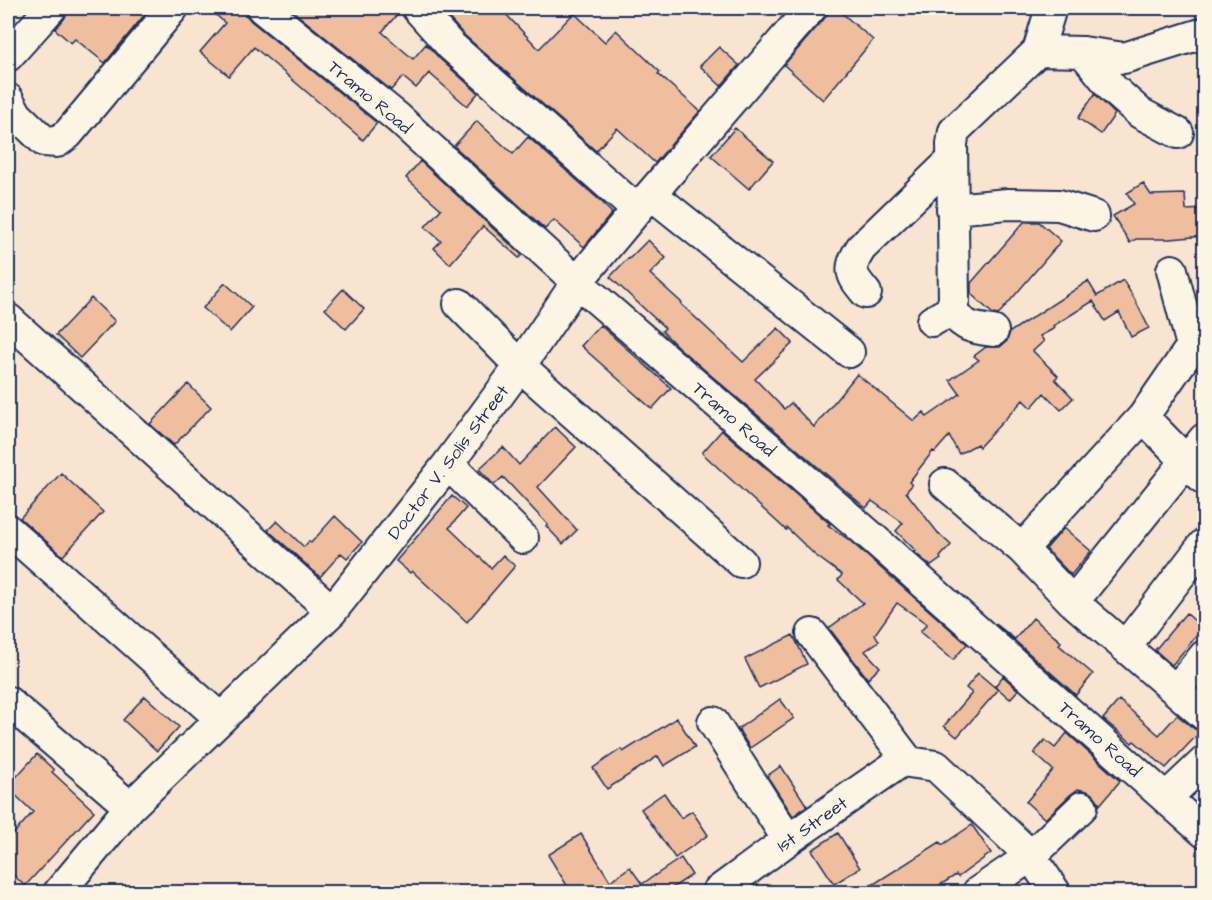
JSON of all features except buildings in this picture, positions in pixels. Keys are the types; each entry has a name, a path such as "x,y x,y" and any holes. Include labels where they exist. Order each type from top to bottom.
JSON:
{"street":[{"path":"8,56 51,8"},
{"path":"8,99 17,115 44,141 57,142 68,134 172,8"},
{"name":"Tramo Road","path":"262,8 398,118 577,282 873,538 1204,832"},
{"path":"417,8 451,46 644,202 849,352"},
{"name":"Doctor V. Solis Street","path":"58,892 130,807 332,611 448,464 520,366 577,282 811,8"},
{"path":"993,331 972,328 941,316 954,300 952,144 954,130 1038,51 1051,8"},
{"path":"1038,51 1083,52 1124,58 1204,33"},
{"path":"1083,52 1113,89 1140,113 1178,134"},
{"path":"866,293 854,278 852,266 861,248 952,160"},
{"path":"952,209 1008,204 1059,205 1094,216"},
{"path":"1022,549 1143,417 1198,339 1172,270"},
{"path":"459,304 520,366 741,562"},
{"path":"8,319 332,611"},
{"path":"1073,602 1199,460 1143,417"},
{"path":"448,464 523,538"},
{"path":"945,484 1022,549 1073,602 1204,715"},
{"path":"8,530 220,718"},
{"path":"1125,647 1204,544"},
{"path":"812,634 909,762 936,766 1032,856 1055,892"},
{"path":"1176,690 1204,656"},
{"path":"8,702 130,807"},
{"path":"712,722 788,840"},
{"name":"1st Street","path":"717,892 902,761 909,762"},
{"path":"1166,798 1204,762"},
{"path":"978,892 1032,856 1082,807"}]}
